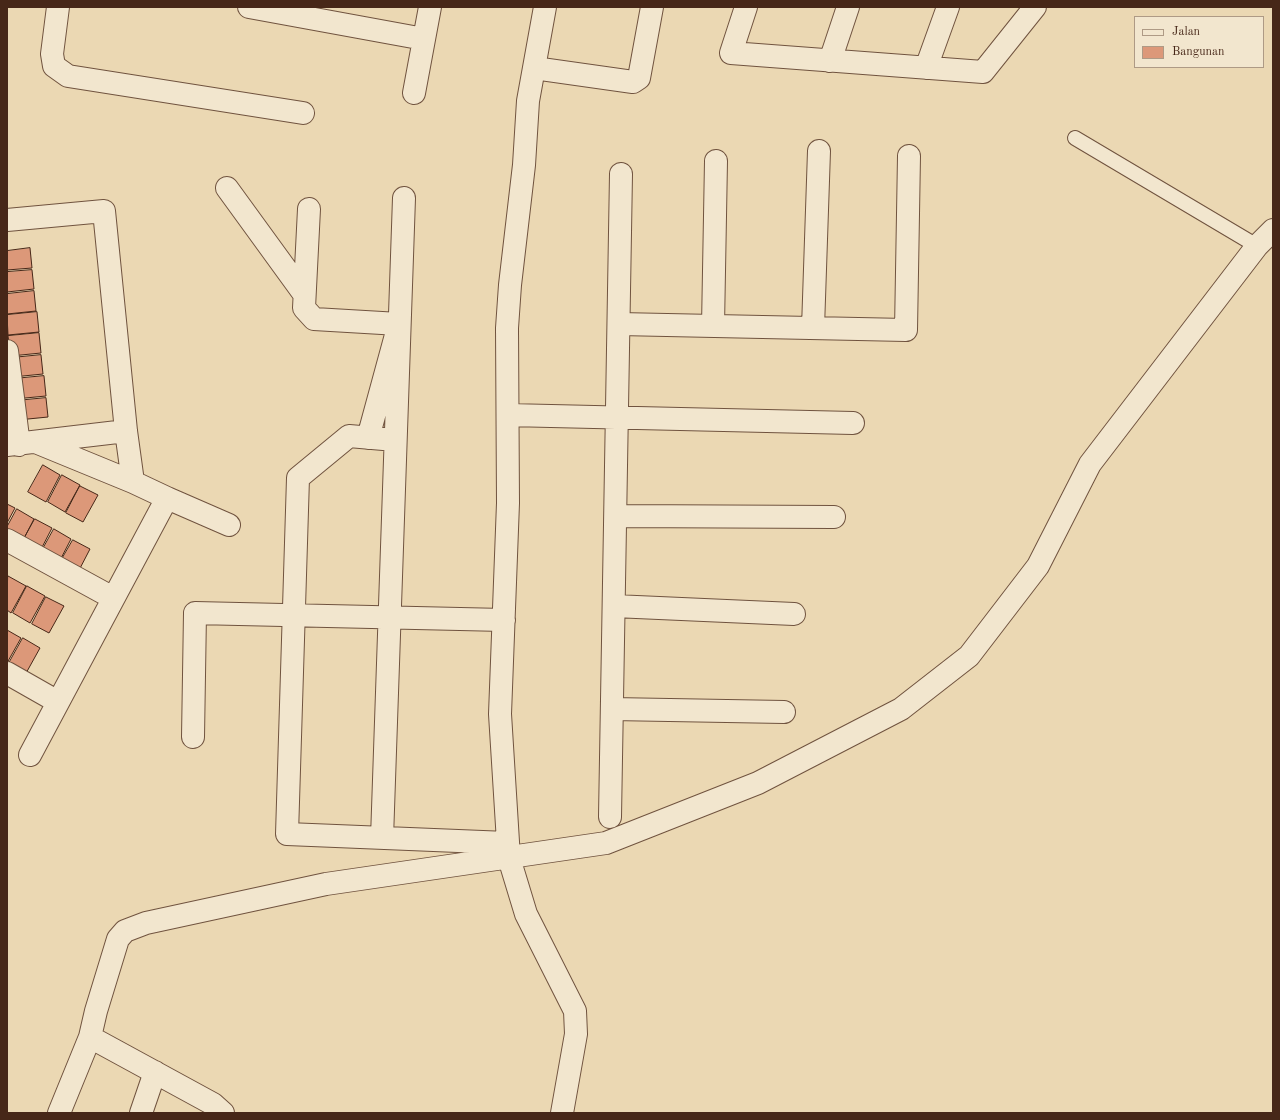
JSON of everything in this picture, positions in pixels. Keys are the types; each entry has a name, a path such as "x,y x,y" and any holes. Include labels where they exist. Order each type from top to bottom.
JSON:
{"street":[{"path":"58,7 52,54 54,66 68,76 303,113"},
{"path":"249,7 424,38"},
{"path":"414,93 430,7"},
{"path":"545,7 528,101 524,165 509,292 507,328 508,503 500,714 508,850 526,914 575,1011 576,1034 562,1113"},
{"path":"534,68 633,82 639,78 652,7"},
{"path":"746,7 731,53 983,72 1035,7"},
{"path":"830,61 848,7"},
{"path":"926,68 948,7"},
{"path":"813,328 819,151"},
{"path":"619,324 906,330 909,156"},
{"path":"713,326 716,161"},
{"path":"610,817 621,174"},
{"path":"228,188 304,294"},
{"path":"382,838 404,198"},
{"path":"309,209 304,308 314,319 399,324"},
{"path":"7,220 104,211 126,431 133,482"},
{"path":"59,1113 90,1037 96,1011 118,940 125,931 135,927 326,884 508,850 606,843 758,783 901,709 969,656 1038,566 1090,464 1257,246 1273,230"},
{"path":"368,438 399,324"},
{"path":"7,351 21,444"},
{"path":"508,415 854,423"},
{"path":"21,444 126,431"},
{"path":"395,440 349,436 298,478 287,834 382,838 508,850"},
{"path":"21,444 133,482 229,525"},
{"path":"30,755 166,498"},
{"path":"616,516 834,516"},
{"path":"7,540 113,598"},
{"path":"614,606 794,614"},
{"path":"193,737 195,613 504,620"},
{"path":"7,673 58,702"},
{"path":"612,709 784,712"},
{"path":"90,1037 213,1104 223,1113"},
{"path":"141,1113 155,1072"}],"lane":[{"path":"1075,138 1257,246"}],"building":[{"path":"30,248 32,268 7,270 7,251"},
{"path":"32,270 34,289 7,292 7,272"},
{"path":"34,291 36,311 7,314 7,294"},
{"path":"37,312 39,332 8,335 7,315"},
{"path":"39,333 41,353 11,356 8,336"},
{"path":"41,355 43,374 13,377 11,358"},
{"path":"44,376 46,396 15,399 13,379"},
{"path":"46,398 48,417 18,420 15,401"},
{"path":"43,465 60,475 46,502 28,492"},
{"path":"62,475 80,485 65,512 48,502"},
{"path":"80,486 98,495 83,522 66,513"},
{"path":"7,504 15,508 7,523"},
{"path":"17,509 34,519 20,546 7,539 7,527"},
{"path":"35,519 52,528 38,555 20,546"},
{"path":"54,529 71,539 57,566 39,556"},
{"path":"73,540 90,549 76,576 58,566"},
{"path":"8,576 26,586 11,613 7,610"},
{"path":"27,586 45,596 30,623 13,613"},
{"path":"46,597 64,606 49,633 32,624"},
{"path":"7,630 21,638 7,663"},
{"path":"23,638 40,648 25,675 8,665"}]}
